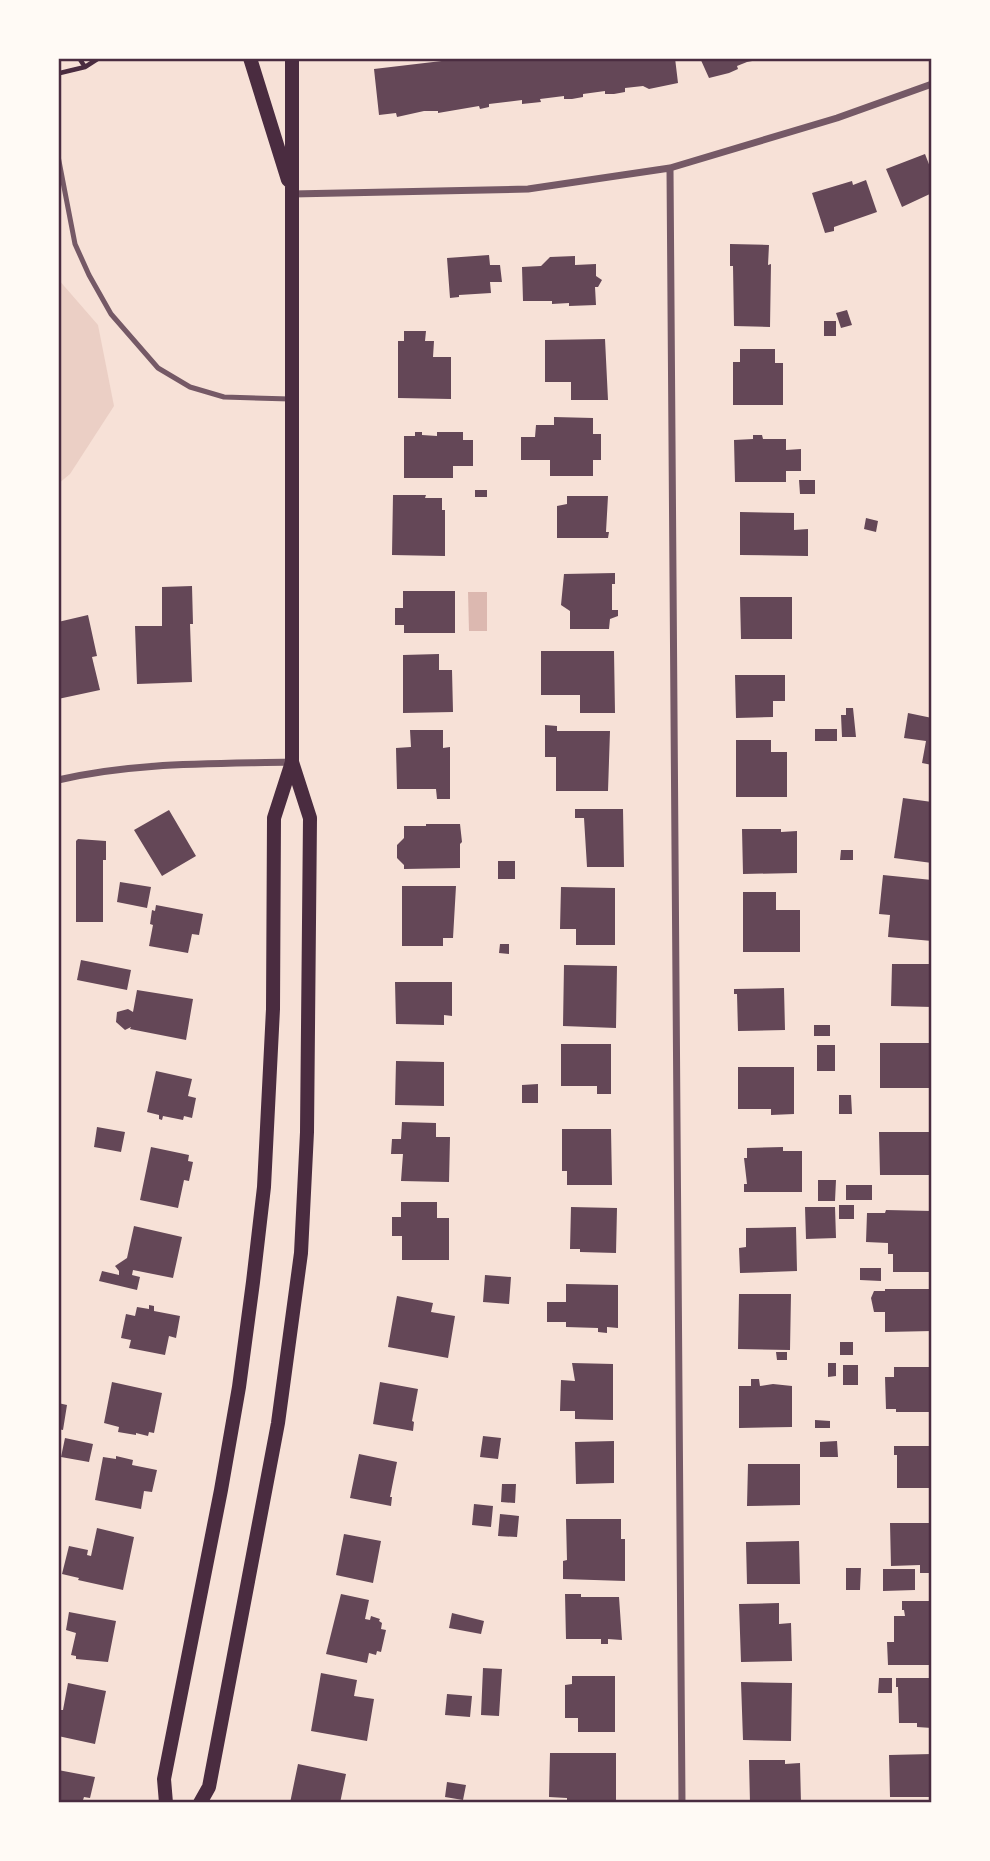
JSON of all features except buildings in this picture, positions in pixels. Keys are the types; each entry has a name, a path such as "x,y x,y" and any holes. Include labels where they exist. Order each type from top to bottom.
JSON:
{"main road":[{"path":"250,58 292,194"},
{"path":"200,1803 209,1787 278,1423 301,1253 307,1104 310,818 292,762 292,58"},
{"path":"166,1803 164,1779 221,1490 239,1387 253,1282 264,1187 273,1009 274,818 292,762"}],"street":[{"path":"292,194 528,189 670,168 837,118 932,84"},
{"path":"670,168 682,1803"},
{"path":"58,780 94,771 139,766 292,762"}],"lane":[{"path":"58,156 75,244 89,275 111,314 159,368 190,387 224,397 292,399"}],"path":[{"path":"79,58 85,67"},
{"path":"60,73 85,67 99,58"}],"shaded area":[{"path":"58,279 98,325 114,406 70,474 58,484"},
{"path":"468,592 487,592 487,631 469,631"}]}
